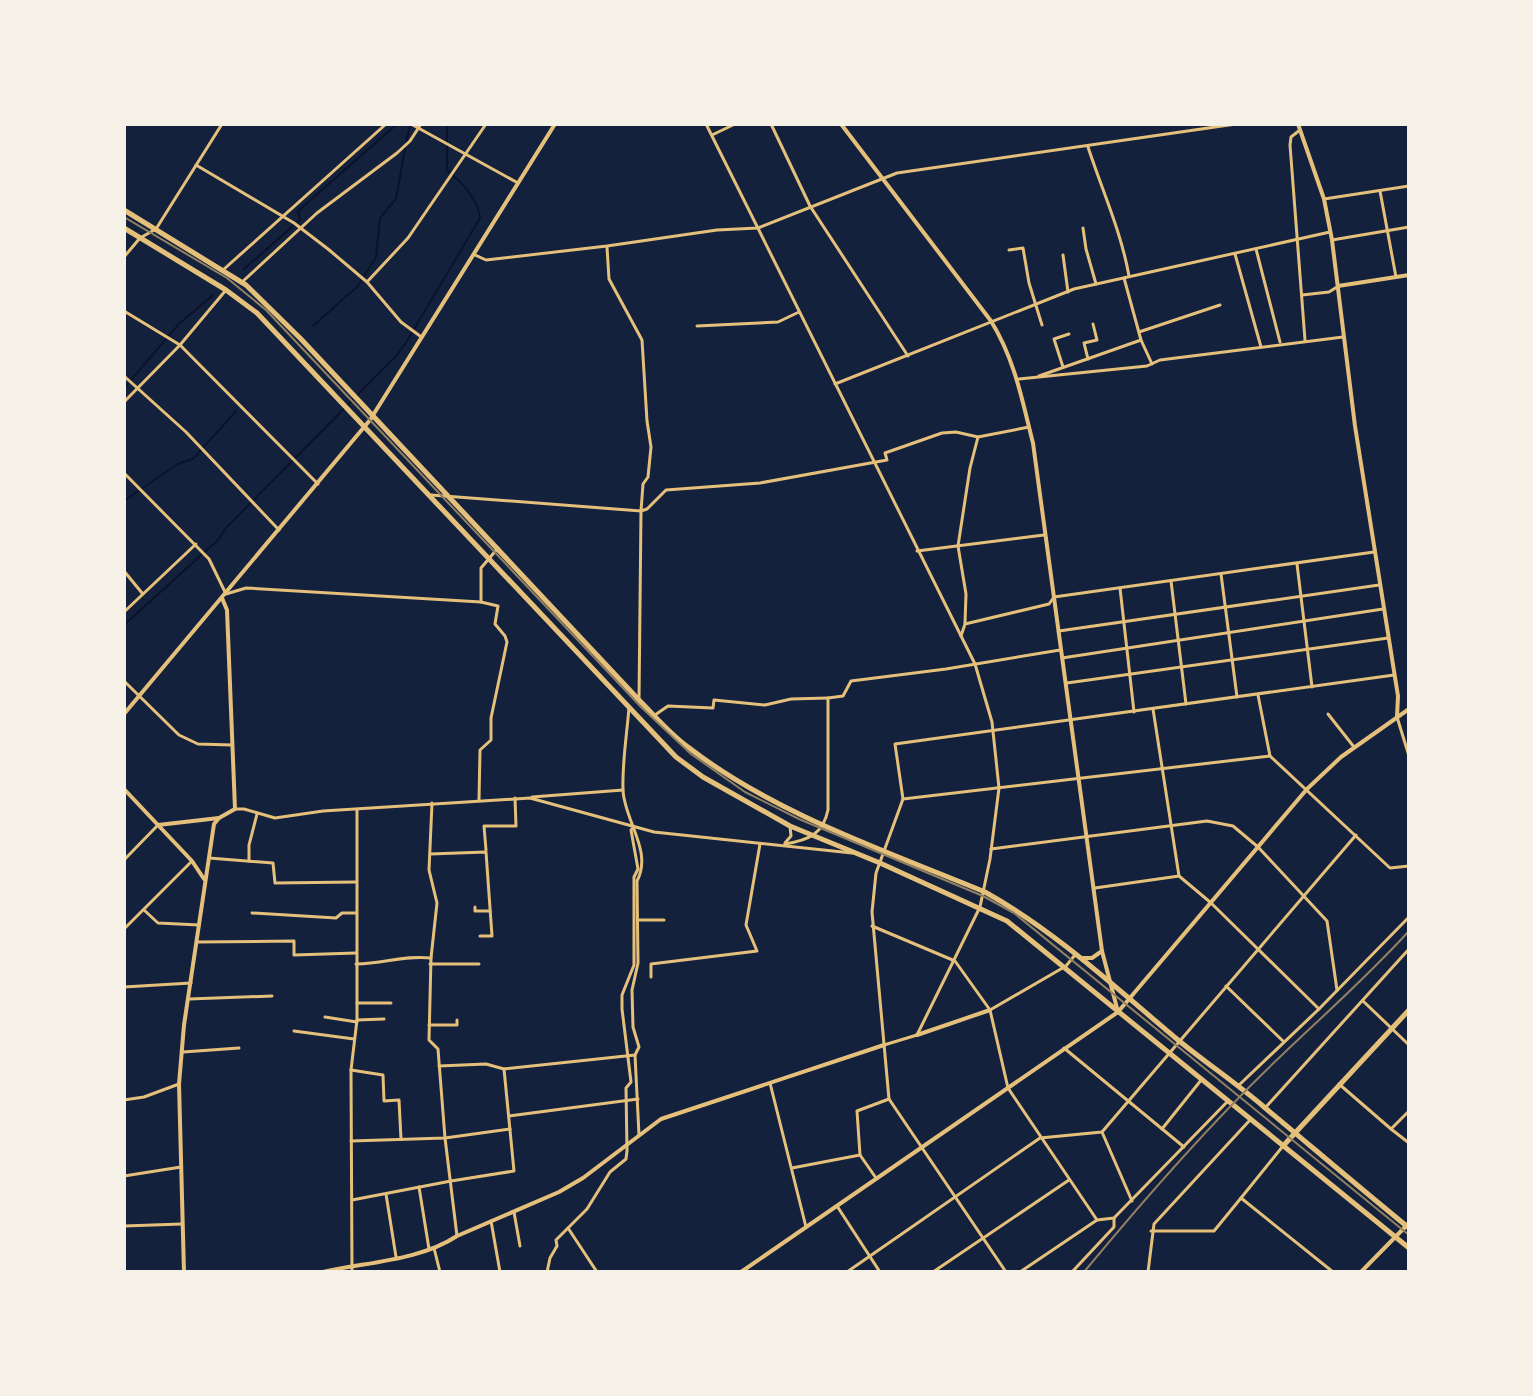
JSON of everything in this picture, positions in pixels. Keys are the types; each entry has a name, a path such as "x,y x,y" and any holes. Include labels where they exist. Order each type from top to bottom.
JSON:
{"main road":[{"path":"124,210 240,281 291,329 684,745 713,766 788,808 985,892 1010,906 1110,982 1408,1226"},
{"path":"124,228 218,285 257,313 676,757 703,777 790,826 1007,921 1409,1248"},
{"path":"1283,1146 1409,1010"}],"street":[{"path":"124,257 138,237 156,229 222,124"},
{"path":"223,270 385,124"},
{"path":"367,282 408,238 486,124"},
{"path":"124,714 373,416 555,124"},
{"path":"706,124 975,664 986,693 999,788 985,892 955,961 917,1035"},
{"path":"712,135 735,124"},
{"path":"771,124 810,206 908,356"},
{"path":"841,124 991,321 1005,344 1019,379 1045,534 1102,951 1118,1012"},
{"path":"475,255 486,260 717,230 758,228 882,178 1236,124"},
{"path":"240,281 317,213 397,153 410,141 416,125 518,183"},
{"path":"1299,127 1324,199 1332,240 1355,426 1398,696 1397,717 1409,756"},
{"path":"1299,127 1291,137 1290,145 1305,340"},
{"path":"1088,147 1109,212 1120,234 1139,332 1152,364"},
{"path":"196,165 294,223 367,282 401,322 423,338"},
{"path":"1324,199 1409,186"},
{"path":"1380,191 1396,277"},
{"path":"1332,240 1409,227"},
{"path":"1083,228 1096,284"},
{"path":"835,384 1068,292 1330,232"},
{"path":"607,246 609,279 642,340 651,447 641,511 639,700"},
{"path":"1009,250 1023,248 1042,325"},
{"path":"1256,249 1281,343"},
{"path":"1235,254 1261,347"},
{"path":"1063,255 1068,292"},
{"path":"1302,295 1409,275"},
{"path":"124,402 180,345 225,290"},
{"path":"1139,332 1220,305"},
{"path":"124,311 180,345 318,484"},
{"path":"697,326 778,322 799,312"},
{"path":"1088,359 1084,343 1097,340 1093,324"},
{"path":"1063,367 1054,339 1069,334"},
{"path":"1019,379 1152,364 1160,360 1346,336"},
{"path":"1033,378 1141,340"},
{"path":"124,376 186,432 279,530"},
{"path":"428,495 641,511 666,490 760,483 874,464 887,460 885,453 942,433 956,432 978,437 1029,427"},
{"path":"961,636 965,624 966,594 958,546 978,437"},
{"path":"124,473 196,544 213,566 224,596 235,809"},
{"path":"917,551 1045,534"},
{"path":"124,612 196,544"},
{"path":"481,602 481,568 498,548"},
{"path":"965,624 1049,604 1054,597 1374,552"},
{"path":"1297,563 1312,687"},
{"path":"124,571 142,593"},
{"path":"1221,574 1237,697"},
{"path":"1171,581 1186,704"},
{"path":"1059,631 1379,585"},
{"path":"224,596 246,588 481,602 498,606 495,624 507,642 491,718 491,740 480,750 479,800"},
{"path":"1120,588 1134,712"},
{"path":"1062,658 1383,609"},
{"path":"1065,684 1388,638"},
{"path":"655,715 668,706 713,708 714,700 765,705 791,699 843,696 851,681 1061,650"},
{"path":"1006,1272 889,1099 872,926 872,891 903,799 895,744 1394,675"},
{"path":"124,681 179,735 198,744 233,745"},
{"path":"1258,695 1270,756 1390,868 1409,866"},
{"path":"782,845 814,836 825,824 828,810 828,698"},
{"path":"629,707 623,790 638,837 642,872 637,881 638,963 632,990 633,1027 639,1047 635,1055 639,1135"},
{"path":"1153,709 1179,876 1210,902 1319,1009"},
{"path":"741,1272 1118,1012 1307,789 1354,747 1409,709"},
{"path":"1328,714 1354,747"},
{"path":"903,799 1270,756"},
{"path":"124,789 192,861 205,881"},
{"path":"530,798 534,795 623,790"},
{"path":"480,936 492,936 484,826 516,826 515,798"},
{"path":"184,1272 179,1084 181,1052 214,824 219,818 235,809 275,818 323,811 530,798 574,808 633,828 859,854"},
{"path":"432,803 429,870 437,903 430,964 429,1040 438,1049 457,1236"},
{"path":"352,1269 351,1070 357,1021 357,810"},
{"path":"249,861 249,845 258,813"},
{"path":"124,860 158,825 219,818"},
{"path":"991,849 1207,821 1233,826 1258,847 1327,921 1337,990"},
{"path":"782,845 789,840 790,826"},
{"path":"547,1272 557,1246 556,1240 587,1209 610,1172 626,1159 626,1088 631,1082 622,995 634,965 634,877 638,869 633,828"},
{"path":"847,1272 1040,1138 1102,1132 1356,835"},
{"path":"651,977 651,964 757,951 746,925 760,844"},
{"path":"430,854 486,852"},
{"path":"209,858 273,863 275,883 356,882"},
{"path":"124,929 192,861"},
{"path":"1094,888 1179,876"},
{"path":"475,907 475,911 490,911"},
{"path":"142,909 158,923 199,925"},
{"path":"252,913 336,918 342,913 356,913"},
{"path":"1238,1086 1409,917"},
{"path":"638,920 664,920"},
{"path":"872,926 955,961 990,1010 1008,1088 1097,1220"},
{"path":"197,942 294,941 294,955 356,953"},
{"path":"1265,1108 1409,949"},
{"path":"323,1272 352,1269 432,1249 559,1192 583,1178 661,1119 990,1010 1066,966 1077,956 1092,958 1102,951"},
{"path":"356,964 376,964 408,956 431,958"},
{"path":"430,964 479,964"},
{"path":"124,987 191,983"},
{"path":"1226,986 1284,1042"},
{"path":"189,999 272,996"},
{"path":"1363,1000 1409,1045"},
{"path":"357,1003 391,1003"},
{"path":"325,1017 357,1021 384,1019"},
{"path":"429,1025 457,1022 457,1032"},
{"path":"294,1031 355,1039"},
{"path":"181,1052 239,1048"},
{"path":"1064,1048 1184,1147"},
{"path":"439,1066 486,1064 504,1069 635,1055"},
{"path":"352,1200 514,1171 504,1069"},
{"path":"351,1070 383,1075 384,1101 399,1100 401,1140"},
{"path":"1162,1129 1202,1079"},
{"path":"770,1083 806,1227"},
{"path":"124,1100 144,1097 179,1084"},
{"path":"1339,1084 1409,1143"},
{"path":"509,1116 638,1099"},
{"path":"876,1179 860,1155 857,1111 889,1099"},
{"path":"1020,1272 1097,1220 1114,1218 1228,1101"},
{"path":"1391,1129 1409,1111"},
{"path":"1148,1272 1154,1224 1250,1120"},
{"path":"351,1141 445,1138 510,1129"},
{"path":"1102,1132 1132,1201"},
{"path":"1151,1231 1214,1231 1283,1146"},
{"path":"792,1168 860,1155"},
{"path":"124,1176 181,1167"},
{"path":"933,1272 1069,1180"},
{"path":"419,1187 440,1272"},
{"path":"386,1194 396,1257"},
{"path":"1241,1198 1333,1272"},
{"path":"837,1206 880,1272"},
{"path":"514,1212 520,1246"},
{"path":"1072,1272 1114,1227 1114,1218"},
{"path":"491,1221 500,1272"},
{"path":"124,1226 182,1224"},
{"path":"1361,1272 1408,1226"},
{"path":"568,1228 597,1272"}],"waterway":[{"path":"244,269 300,220 298,211 397,124"},
{"path":"124,625 219,539 225,529 396,356 407,341 480,218 473,198 447,170 447,124"},
{"path":"406,142 410,125"},
{"path":"313,326 358,286 376,257 380,218 396,199 405,148"},
{"path":"124,388 179,324 213,295"},
{"path":"124,501 176,465 194,458 236,411"}],"tram line":[{"path":"124,217 227,278 266,310 641,707 691,754 745,792 799,819 983,896 1014,913 1409,1235"}],"railway":[{"path":"1084,1272 1204,1133 1409,931"}]}
